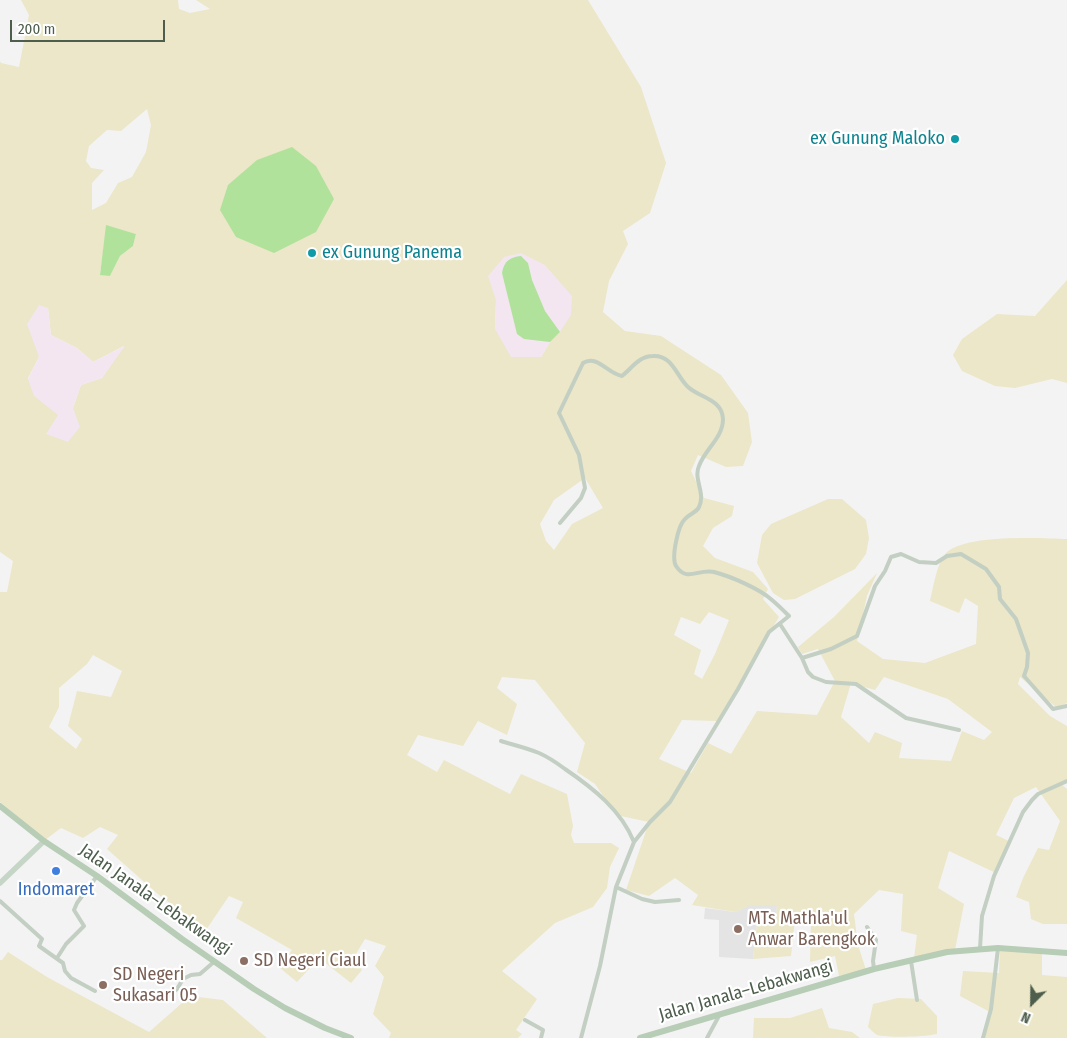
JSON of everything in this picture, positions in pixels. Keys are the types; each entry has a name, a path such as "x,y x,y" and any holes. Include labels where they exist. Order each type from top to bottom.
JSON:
{"main road":[{"name":"Jalan Janala–Lebakwangi","path":"0,806 44,841 97,876 182,939 284,1008 351,1038"},
{"name":"Jalan Janala–Lebakwangi","path":"640,1038 874,969 946,952 998,948 1067,953"}],"street":[{"path":"560,523 581,498 585,488 579,455 559,413 583,363 593,360 615,374 622,376 635,363 645,357 663,357 672,364 688,386 712,400 718,406 723,418 718,437 698,467 702,500 698,508 684,519 680,526 674,556 676,565 683,573 688,575 714,572 755,588 772,599 789,616 768,632 738,689 699,752 681,786 670,802 634,842 616,887 600,966 582,1038"},
{"path":"802,658 831,649 857,636 875,586 885,571 891,557 902,554 919,562 936,563 948,556 962,554 986,569 999,587 1000,599 1016,619 1028,653 1024,676 1053,709 1067,706"},
{"path":"780,624 802,658 808,672 817,679 826,682 856,684 906,718 959,730"},
{"path":"501,741 547,756 578,778 597,793 621,818 634,842"},
{"path":"980,948 982,916 994,876 1023,812 1038,794 1067,781"},
{"path":"0,883 44,841"},
{"path":"57,958 66,944 84,926 74,910 97,876"},
{"path":"616,887 642,899 655,902 679,900"},
{"path":"0,901 42,939 40,946 63,963 65,971 71,978 95,991"},
{"path":"867,927 876,940 873,961 874,969"},
{"path":"983,1038 990,1009 998,948"},
{"path":"164,999 177,989 183,979 200,974 215,961"},
{"path":"911,961 917,1000"},
{"path":"707,1038 720,1014"},
{"path":"525,1020 543,1030 542,1038"}],"shaded area":[{"path":"21,0 178,0 179,9 190,13 210,9 196,0 588,0 641,87 666,163 650,213 623,231 628,244 609,281 603,312 625,331 661,336 721,375 748,413 752,442 743,466 726,467 698,455 691,471 704,498 734,506 732,516 713,528 703,546 715,558 753,572 768,589 763,599 779,617 717,721 682,720 659,759 691,773 708,743 731,754 757,711 817,715 835,681 818,649 802,654 798,647 834,617 877,573 867,596 857,641 883,659 925,663 976,644 978,606 965,598 959,613 930,601 938,569 946,553 956,547 986,540 1004,538 1067,539 1067,703 1057,708 1020,677 1018,684 1050,716 1067,726 1067,779 1061,784 1067,789 1067,924 1043,924 1031,919 1029,902 1016,897 1038,848 1049,850 1060,821 1036,787 1014,798 996,835 1011,842 996,873 949,851 938,888 964,904 955,950 914,958 917,935 901,931 903,894 879,890 854,914 858,945 866,970 839,976 835,956 810,962 811,918 795,919 791,956 753,959 757,923 776,921 777,905 751,905 735,912 692,905 698,895 675,878 649,896 626,890 649,822 616,815 595,784 577,772 585,743 535,680 502,677 497,688 517,704 507,735 478,721 463,746 418,735 407,755 437,772 444,760 510,794 521,774 567,794 573,826 571,835 574,843 611,843 619,848 610,867 607,888 593,907 555,923 502,971 537,999 516,1030 522,1034 518,1038 389,1038 391,1033 373,1014 384,977 375,966 386,946 365,939 354,957 362,970 351,983 319,958 297,982 280,968 292,950 236,918 243,902 229,896 206,930 159,895 107,849 118,835 100,827 83,838 61,828 45,840 0,802 0,592 7,592 13,561 0,552 0,61 1,63 19,67 29,15","holes":["147,109 151,125 146,152 132,177 118,183 106,203 92,210 92,183 104,170 91,168 86,161 89,146 107,130 121,131","107,226 136,234 133,246 120,256 110,276 100,274","496,300 560,332 550,342 541,357 495,329","48,308 51,335 77,348 93,362 124,346 102,378 81,385 73,408 28,378 39,357","585,478 603,508 572,524 554,550 546,541 540,524 554,500","709,612 729,620 702,679 694,674 701,650 674,635 681,617 700,624","93,655 122,671 111,697 77,691 68,726 82,739 76,749 49,727 59,707 59,688 87,664","884,677 948,699 992,732 984,740 962,731 951,761 899,758 902,743 875,732 869,743 841,717 851,683 875,690"]},
{"path":"292,147 316,166 334,199 316,232 274,253 236,237 220,210 228,185 257,160"},
{"path":"106,225 136,234 133,246 120,256 110,276 100,275"},
{"path":"521,256 528,263 532,280 545,311 560,332 550,342 524,339 517,334 502,273 504,265 508,260"},
{"path":"1067,280 1067,383 1052,379 1015,388 995,386 962,371 953,355 962,339 997,314 1035,316"},
{"path":"828,499 842,499 866,520 869,538 866,554 855,569 795,599 784,600 773,593 757,563 762,535 771,524"},
{"path":"751,904 777,905 776,921 757,923 753,959 719,957 719,920 704,919 705,908 735,912"},
{"path":"1000,948 1042,954 1042,975 1067,977 1067,1038 981,1038 990,1012 960,996 963,971 999,973"},
{"path":"8,952 47,977 149,1032 190,996 223,1000 267,1038 0,1038 0,960"},
{"path":"898,998 921,999 937,1016 937,1034 890,1037 877,1035 872,1031 868,1027 873,1004"},
{"path":"822,1008 829,1028 852,1032 860,1038 753,1038 754,1018 790,1018"}],"sand":[{"path":"521,253 545,265 572,296 571,315 541,357 511,357 495,329 496,300 488,276 504,257"},
{"path":"39,305 48,308 51,335 77,348 93,362 125,346 102,378 81,385 73,408 80,427 68,442 46,434 58,415 34,396 28,379 39,357 27,324"}],"place":[{"name":"ex Gunung Maloko","path":"955,139"},
{"name":"ex Gunung Panema","path":"312,253"},
{"name":"Indomaret","path":"56,871"},
{"name":"MTs Mathla'ul Anwar Barengkok","path":"738,929"},
{"name":"SD Negeri Ciaul","path":"244,961"},
{"name":"SD Negeri Sukasari 05","path":"103,985"}]}
